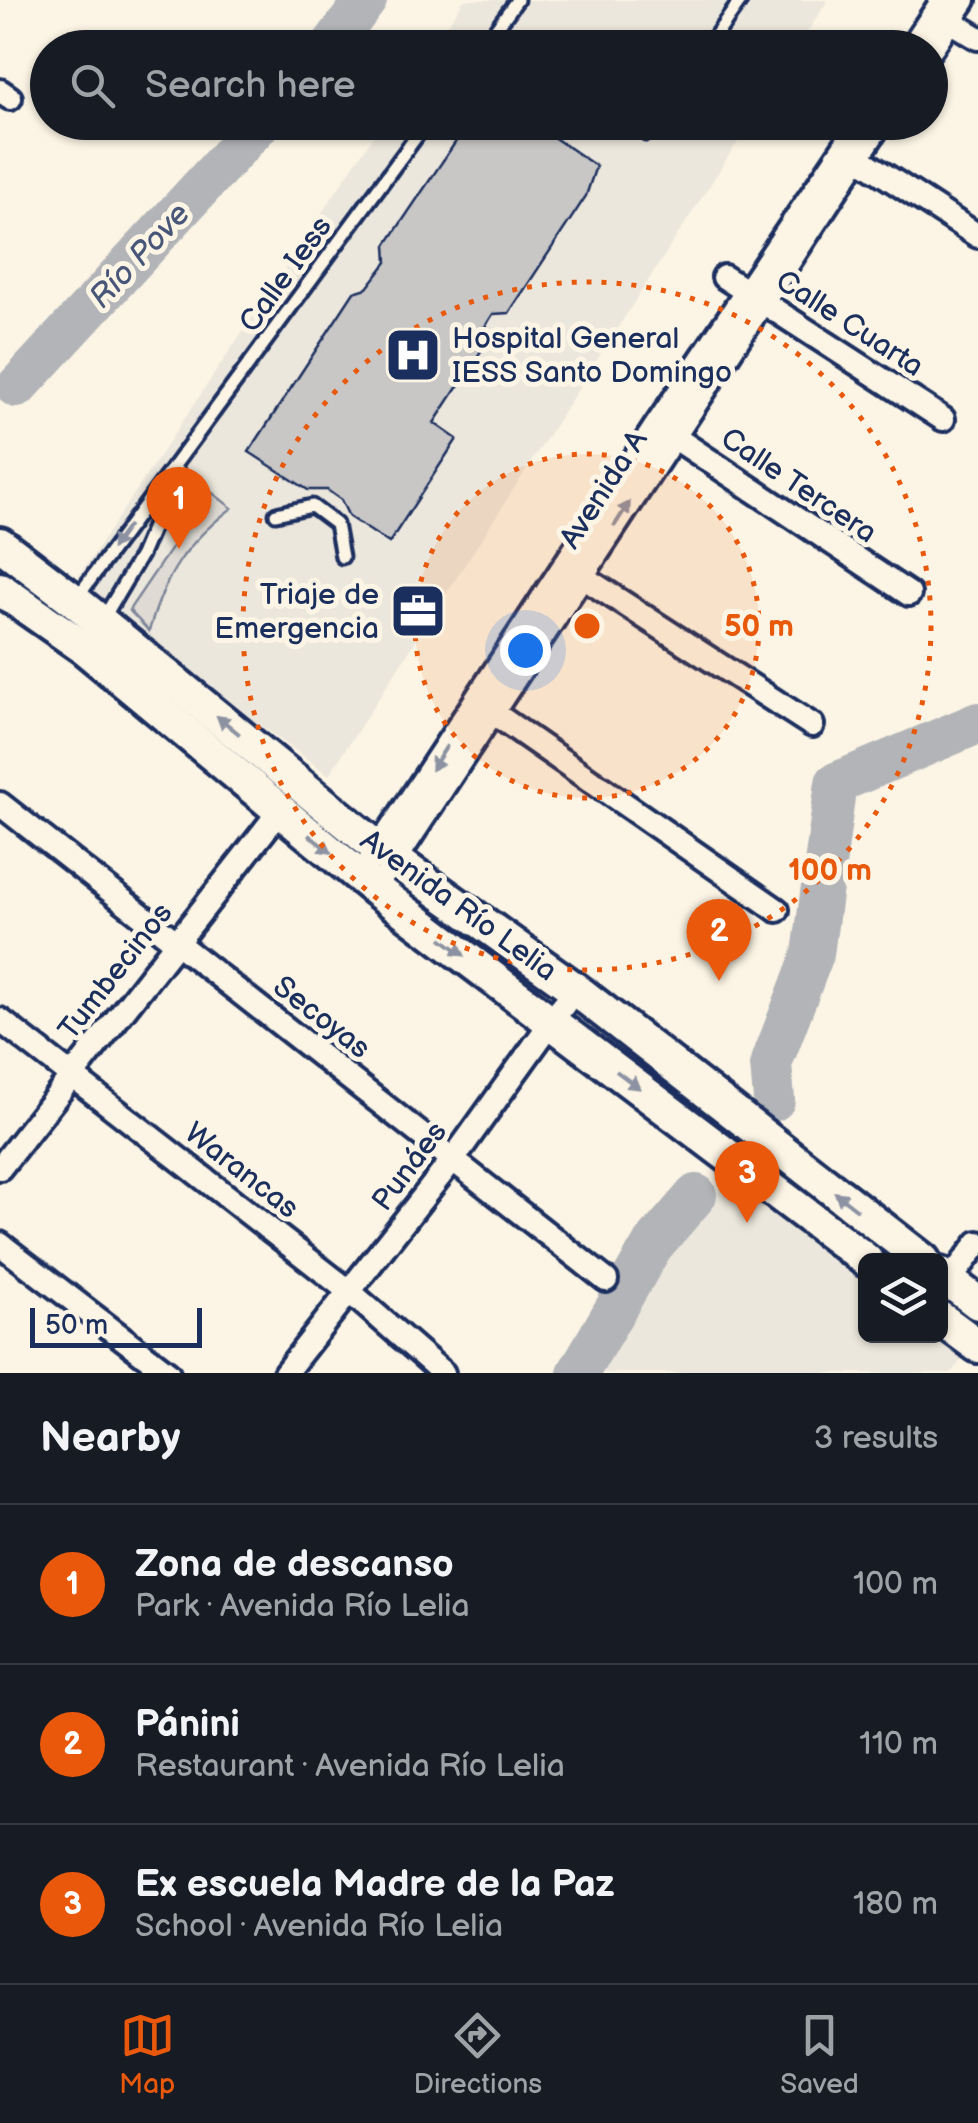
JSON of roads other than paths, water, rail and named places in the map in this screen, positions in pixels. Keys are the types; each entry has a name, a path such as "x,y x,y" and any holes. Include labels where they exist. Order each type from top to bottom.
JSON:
{"street":[{"path":"964,0 943,11 978,38"},
{"name":"Avenida A","path":"850,153 854,140"},
{"name":"Avenida A","path":"378,869 664,431 850,153 863,140"},
{"path":"850,153 978,236"},
{"name":"Calle Cuarta","path":"724,277 944,419"},
{"name":"Calle Tercera","path":"664,431 909,594"},
{"name":"Avenida Río Lelia","path":"0,544 65,614 378,869 550,1020 858,1254"},
{"path":"574,572 812,726"},
{"name":"Avenida Río Lelia","path":"0,589 65,614"},
{"name":"Avenida Río Lelia","path":"92,635 280,812 574,989 913,1253"},
{"path":"484,706 777,910"},
{"name":"Secoyas","path":"0,804 606,1280"},
{"name":"Tumbecinos","path":"0,1168 280,812"},
{"name":"Punáes","path":"284,1373 454,1158 574,989"},
{"name":"Warancas","path":"0,1020 350,1292 443,1373"},
{"path":"948,1275 978,1243"},
{"path":"0,1244 168,1373"},
{"path":"948,1280 978,1303"},
{"path":"948,1324 978,1346"}],"lane":[{"path":"495,30 517,0"},
{"path":"720,30 741,0"},
{"name":"Calle Iess","path":"65,614 414,140"},
{"name":"Calle Iess","path":"92,635 141,555 184,455"},
{"path":"276,514 312,506 336,524 342,557"}],"waterway":[{"name":"Río Pove","path":"344,30 366,0"},
{"name":"Río Pove","path":"17,387 244,140"},
{"path":"774,1100 771,1064 813,954 836,783 978,723"},
{"path":"578,1373 652,1246 696,1195"}],"place":[{"name":"Hospital General IESS Santo Domingo","path":"413,355"},
{"name":"Zona de descanso","path":"179,549"},
{"name":"Triaje de Emergencia","path":"418,611"},
{"name":"Pánini","path":"719,981"},
{"name":"Ex escuela Madre de la Paz","path":"747,1223"}]}
